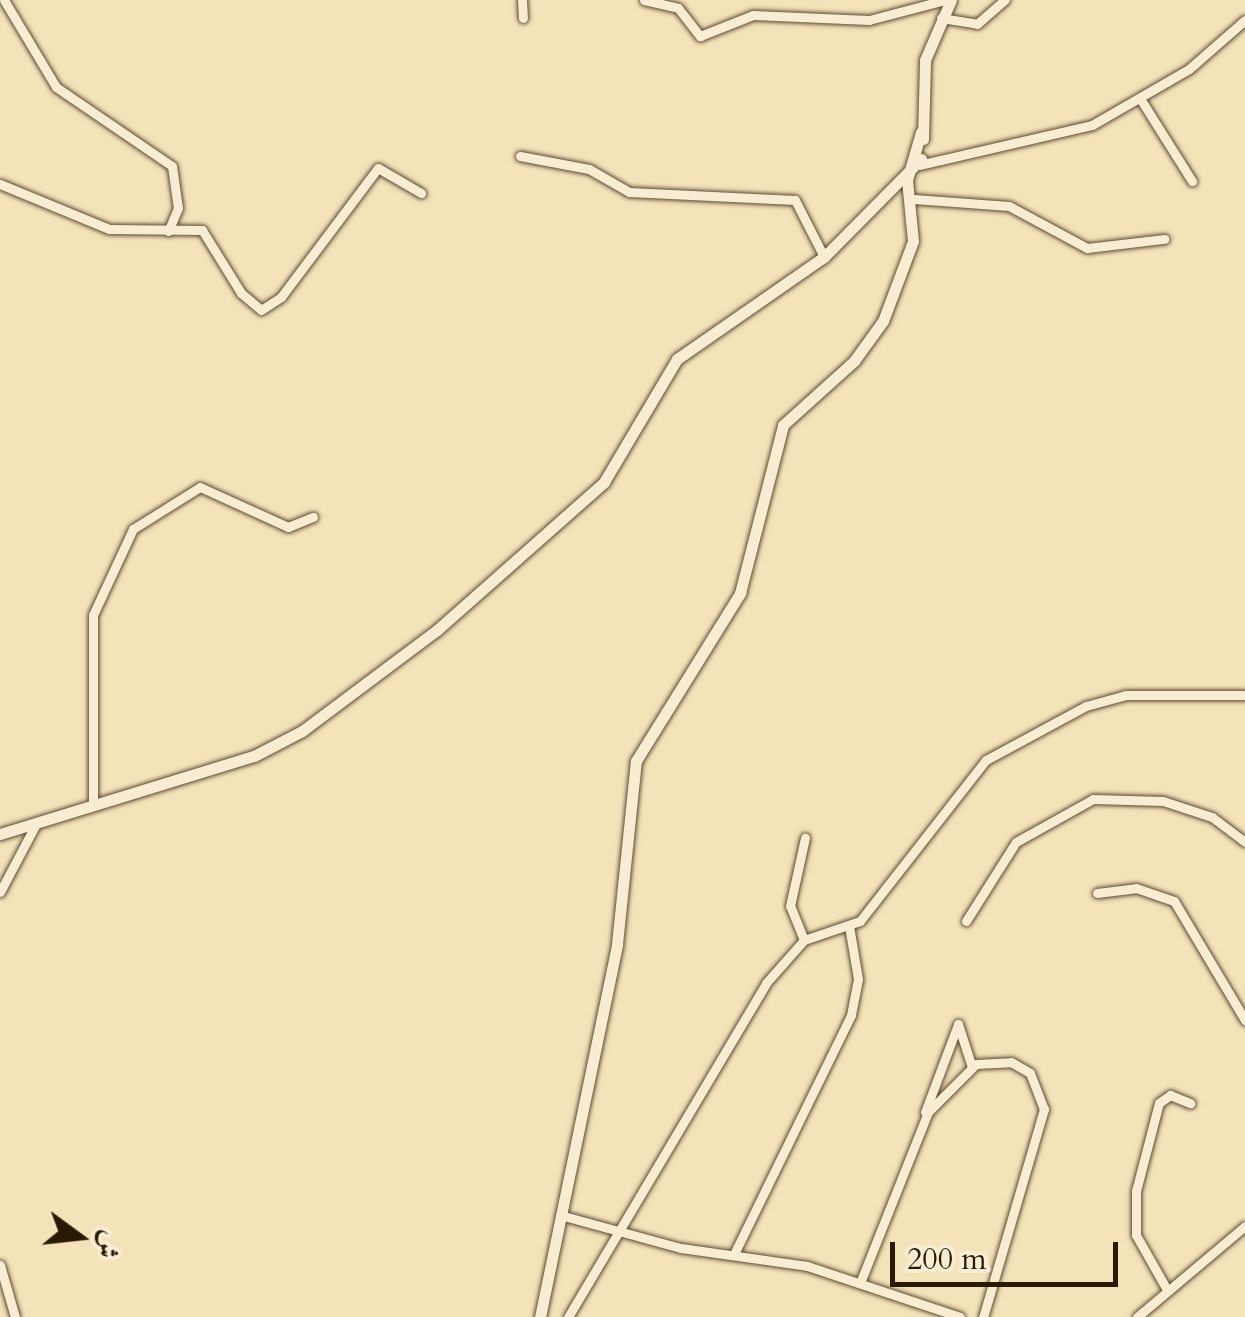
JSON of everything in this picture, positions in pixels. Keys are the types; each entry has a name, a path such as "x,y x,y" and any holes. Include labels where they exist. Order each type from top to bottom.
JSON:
{"street":[{"path":"4,0 56,87 172,166 178,208 168,231"},
{"path":"522,0 523,18"},
{"path":"644,0 678,8 700,36 752,15 869,20 948,0"},
{"path":"540,1317 617,944 636,761 740,593 783,425 854,362 883,320 913,241 914,176 926,60 948,0"},
{"path":"941,18 977,24 1005,0"},
{"path":"0,834 93,801 254,756 383,672 604,482 677,359 824,257 887,192 914,176 1063,134 1141,100 1245,20"},
{"path":"1141,100 1192,181"},
{"path":"520,156 589,169 649,195 794,200 824,257"},
{"path":"0,184 110,230 209,236 241,294 262,310 281,298 378,168 421,194"},
{"path":"914,176 1009,206 1088,248 1164,239"},
{"path":"93,801 93,615 137,524 200,487 288,527 313,517"},
{"path":"568,1317 625,1230 738,1022 804,940 849,926 1004,746 1126,695 1245,694"},
{"path":"966,921 1016,842 1094,799 1163,800 1212,817 1245,842"},
{"path":"0,892 42,818"},
{"path":"804,940 790,906 806,838"},
{"path":"0,860 8,874"},
{"path":"1097,893 1136,888 1174,902 1245,1020"},
{"path":"734,1254 851,1015 858,980 849,926"},
{"path":"860,1282 958,1024 972,1067"},
{"path":"920,1130 972,1067 1011,1062 1030,1073 1044,1110 983,1317"},
{"path":"1166,1288 1136,1235 1136,1191 1159,1103 1170,1094 1190,1103"},
{"path":"560,1214 860,1282 960,1317"},
{"path":"1137,1317 1166,1288 1245,1226"},
{"path":"0,1266 16,1317"}]}
